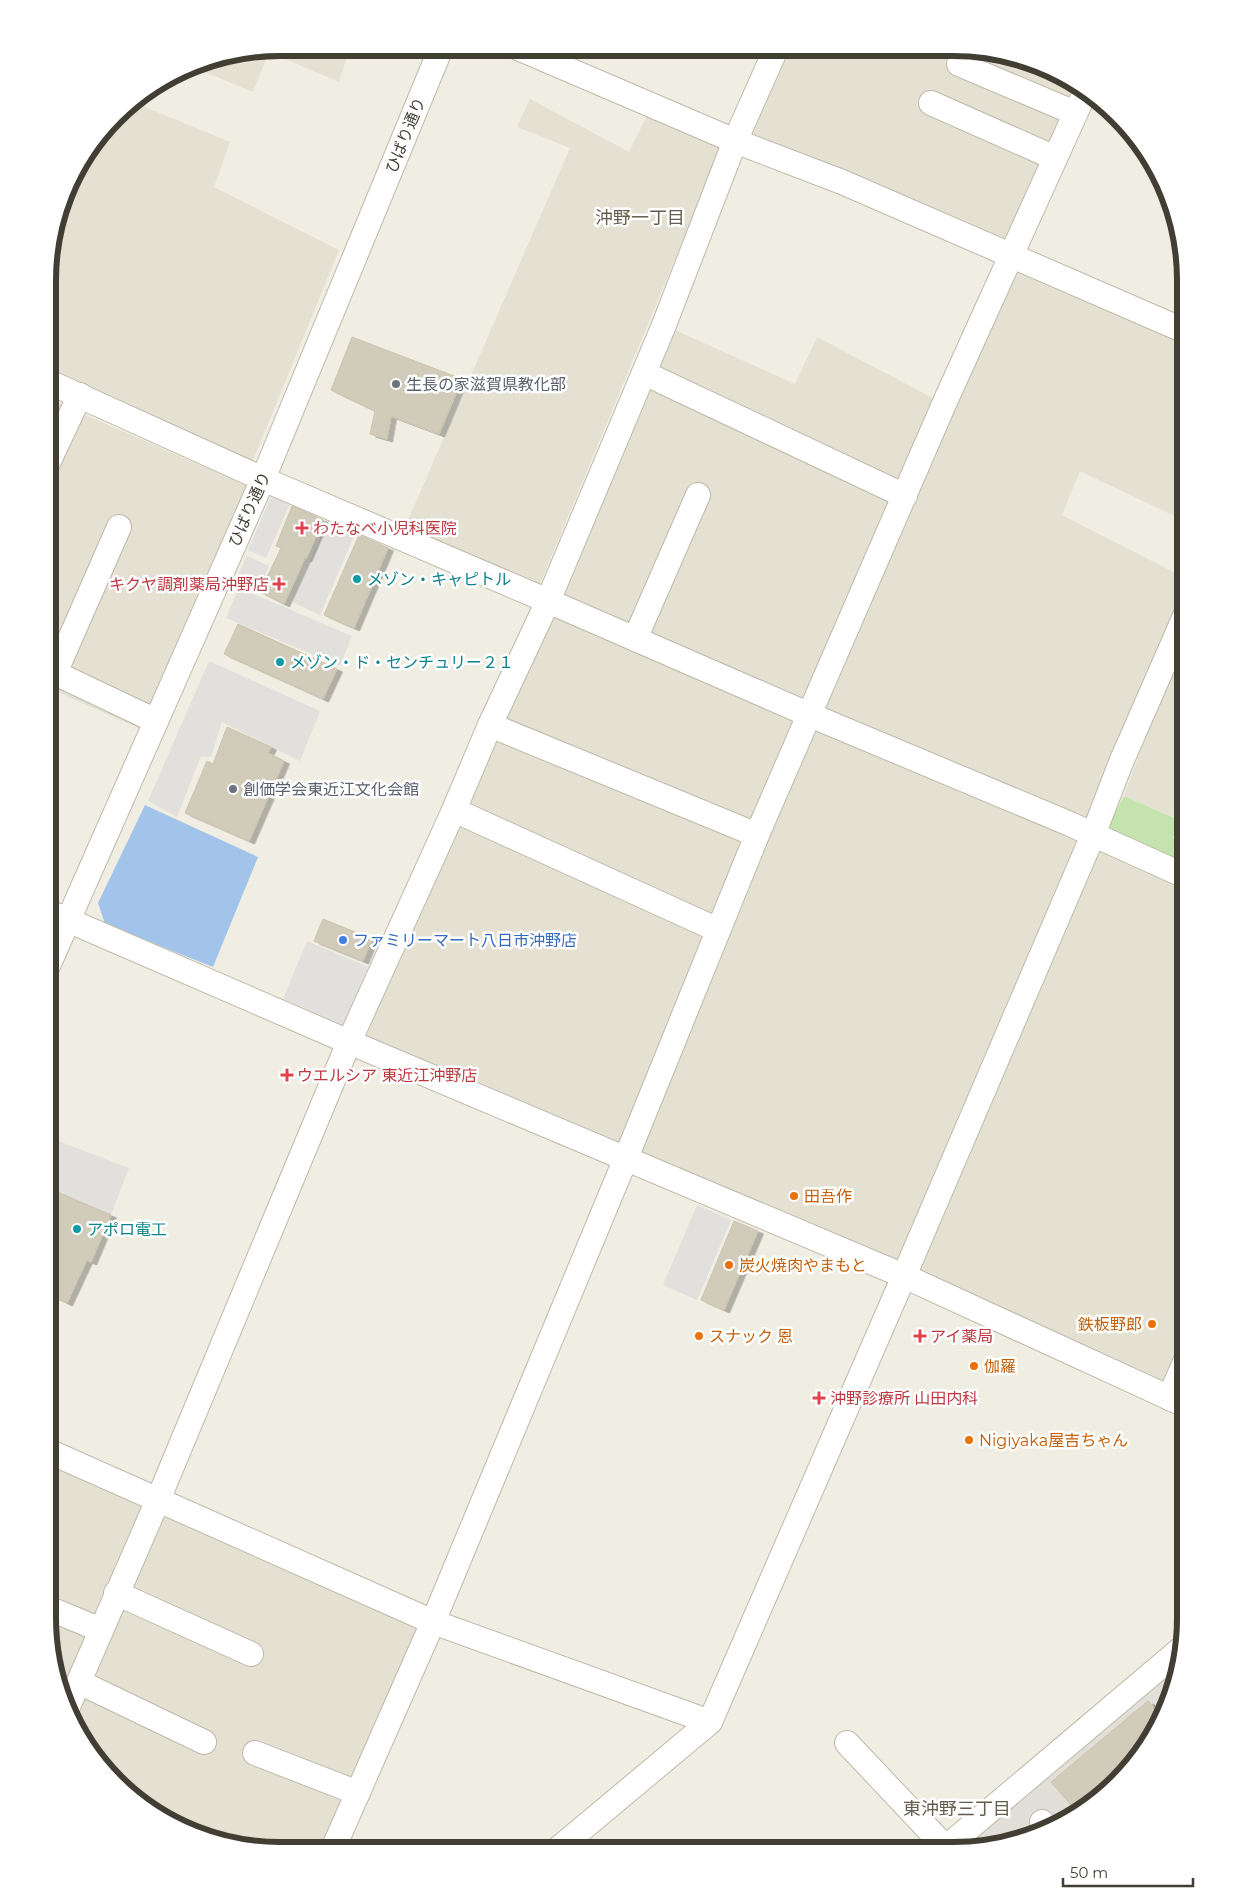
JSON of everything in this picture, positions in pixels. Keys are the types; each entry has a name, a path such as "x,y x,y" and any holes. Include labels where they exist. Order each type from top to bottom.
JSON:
{"street":[{"name":"ひばり通り","path":"58,916 156,721 263,479 438,56"},
{"path":"537,56 736,141 842,182 1177,327"},
{"path":"71,1699 158,1500 349,1042 454,810 490,725 548,601 644,373 736,141 773,56"},
{"path":"959,64 1075,113"},
{"path":"336,1842 433,1622 626,1158 756,835 1011,255 1082,98"},
{"path":"931,103 1055,158"},
{"path":"644,373 905,496"},
{"path":"56,385 263,479 1177,872"},
{"path":"56,446 80,395"},
{"path":"635,639 698,495"},
{"path":"56,671 119,527"},
{"path":"566,1842 710,1722 904,1276 1177,634"},
{"path":"56,673 156,721"},
{"path":"490,725 756,835"},
{"path":"454,810 718,930"},
{"path":"58,916 349,1042 904,1276 1177,1401"},
{"path":"56,1455 433,1622 710,1722"},
{"path":"116,1593 251,1654"},
{"path":"56,1611 101,1630"},
{"path":"952,1842 1173,1656"},
{"path":"78,1682 204,1742"},
{"path":"848,1743 938,1842"},
{"path":"255,1753 358,1793"}],"shaded area":[{"path":"279,56 347,56 339,82"},
{"path":"782,56 953,56 982,58 1025,68 1052,79 1073,91 1005,245 746,139"},
{"path":"267,57 253,92 201,71 222,64"},
{"path":"530,99 629,152 650,110 724,141 540,584 405,527 570,148 517,127"},
{"path":"141,105 230,142 214,187 339,250 252,463 56,375 56,280 58,251 68,208 79,181 94,156 122,122"},
{"path":"1014,262 1177,338 1177,517 1080,471 1062,515 1177,574 1177,635 1093,835 1177,872 1177,1380 1169,1398 349,1042 664,325 795,384 817,337 944,404"},
{"path":"56,402 248,486 140,729 56,691"},
{"path":"274,490 292,499 266,558 248,550"},
{"path":"329,517 357,529 320,615 292,602"},
{"path":"247,556 269,566 257,592 235,582"},
{"path":"239,588 352,636 340,666 226,618"},
{"path":"1177,657 1177,819 1124,796 1157,705"},
{"path":"209,661 320,711 300,761 222,722 211,757 201,756 177,817 148,801"},
{"path":"307,941 368,967 343,1025 283,999"},
{"path":"56,1140 129,1168 111,1215 56,1191"},
{"path":"697,1205 731,1220 697,1300 663,1285"},
{"path":"56,1468 145,1505 65,1681 58,1647 56,1618"},
{"path":"159,1514 420,1628 323,1842 251,1840 208,1830 168,1812 133,1786 112,1765 86,1730 75,1707"},
{"path":"1170,1672 1160,1703 1147,1730 1121,1765 1100,1786 1065,1812 1038,1825 1011,1834 971,1841"}],"green space":[{"path":"1124,796 1177,819 1173,838 1177,841 1177,861 1176,863 1105,832"}],"water":[{"path":"145,805 258,857 213,967 105,924 98,903"}],"building":[{"name":"生長の家滋賀県教化部","path":"352,337 462,379 439,434 391,416 387,439 370,434 375,411 331,390"},
{"path":"292,506 323,520 284,604 260,592 281,548 276,546"},
{"name":"メゾン・キャピトル","path":"359,535 388,548 354,628 324,615"},
{"name":"メゾン・ド・センチュリー２１","path":"238,624 337,669 323,699 224,654"},
{"name":"創価学会東近江文化会館","path":"227,727 271,747 268,753 284,761 249,841 185,813 207,761 213,764"},
{"name":"ファミリーマート八日市沖野店","path":"323,919 372,939 363,961 314,941"},
{"name":"アポロ電工","path":"56,1191 111,1215 91,1262 87,1260 67,1303 56,1298 56,1255 59,1248 56,1247"},
{"name":"炭火焼肉やまもと","path":"734,1221 758,1231 724,1310 701,1300"},
{"path":"1148,1701 1157,1711 1147,1730 1121,1765 1100,1786 1077,1804 1073,1807 1051,1782"}],"place":[{"name":"生長の家滋賀県教化部","path":"396,384"},
{"name":"わたなべ小児科医院","path":"302,528"},
{"name":"メゾン・キャピトル","path":"357,579"},
{"name":"キクヤ調剤薬局沖野店","path":"279,584"},
{"name":"メゾン・ド・センチュリー２１","path":"280,662"},
{"name":"創価学会東近江文化会館","path":"233,789"},
{"name":"ファミリーマート八日市沖野店","path":"343,940"},
{"name":"ウエルシア 東近江沖野店","path":"287,1075"},
{"name":"田吾作","path":"794,1196"},
{"name":"アポロ電工","path":"77,1229"},
{"name":"炭火焼肉やまもと","path":"729,1265"},
{"name":"鉄板野郎","path":"1152,1324"},
{"name":"スナック 恩","path":"699,1336"},
{"name":"アイ薬局","path":"920,1336"},
{"name":"伽羅","path":"974,1366"},
{"name":"沖野診療所 山田内科","path":"819,1398"},
{"name":"Nigiyaka屋吉ちゃん","path":"969,1440"}],"district":[{"name":"沖野一丁目","path":"640,218"},
{"name":"東沖野三丁目","path":"957,1809"}]}
